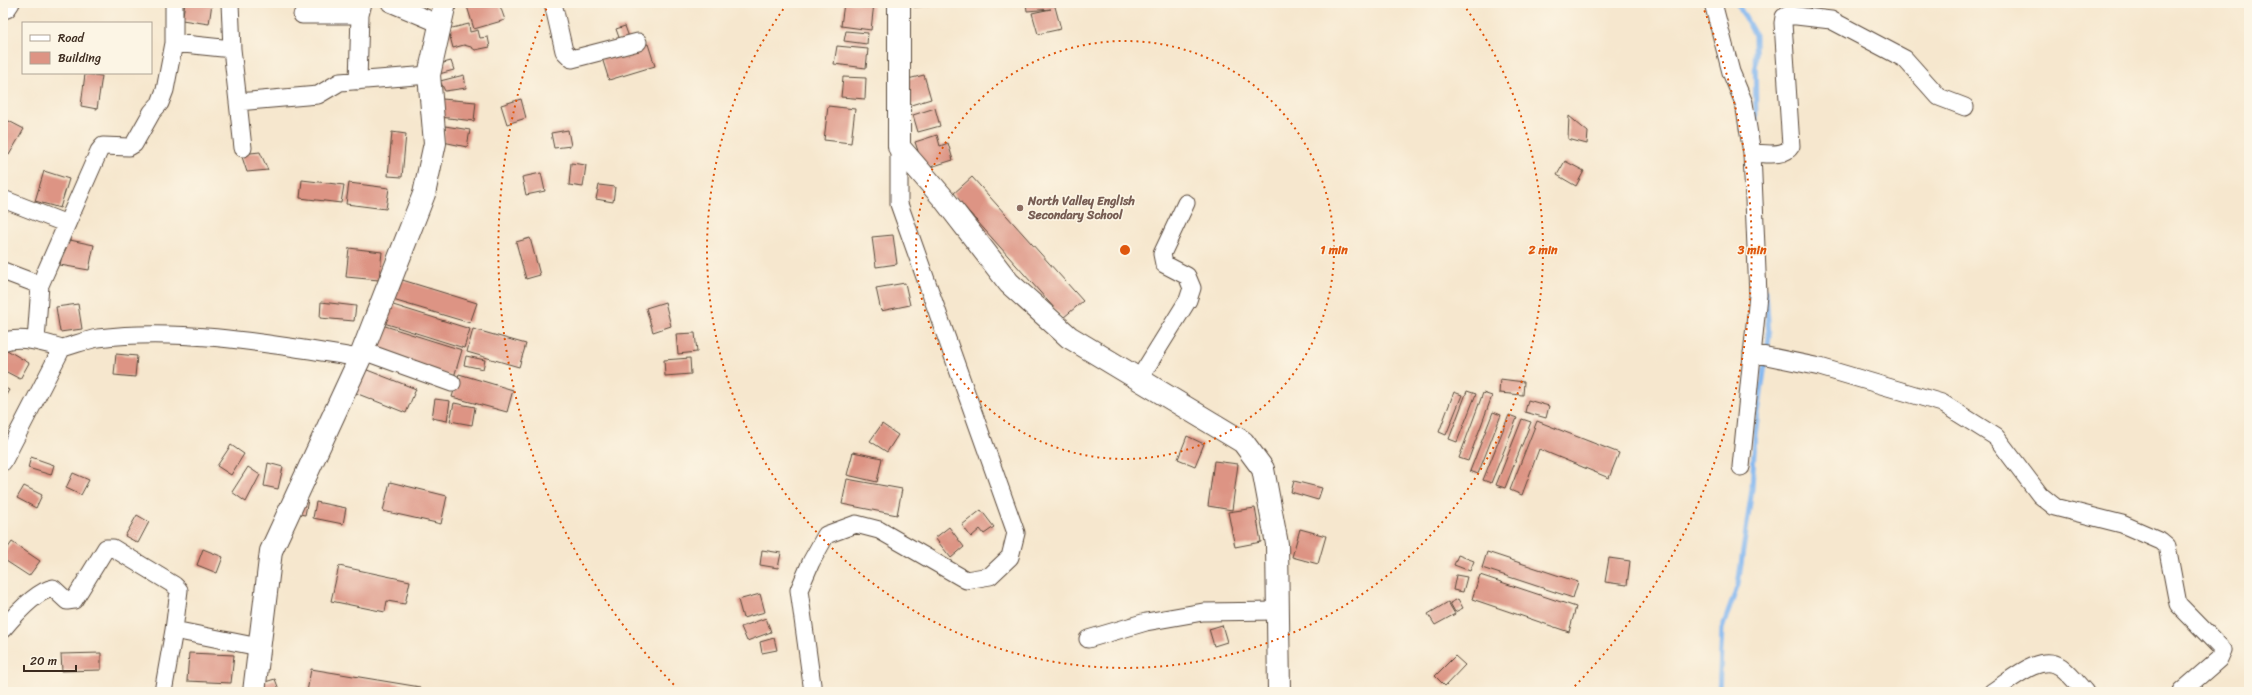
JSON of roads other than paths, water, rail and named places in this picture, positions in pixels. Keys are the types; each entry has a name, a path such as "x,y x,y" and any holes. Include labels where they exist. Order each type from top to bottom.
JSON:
{"street":[{"path":"3,10 7,9 11,3"},
{"path":"36,341 40,285 99,151 103,146 124,148 134,144 152,112 160,103 166,90 174,43 174,3"},
{"path":"230,3 232,49 243,148"},
{"path":"390,3 440,24"},
{"path":"254,692 271,551 362,355 424,194 435,143 429,75 446,3"},
{"path":"553,3 564,51 572,59 638,42"},
{"path":"812,692 799,590 811,562 826,534 856,524 879,530 966,580 990,576 1010,557 1016,533 899,204 899,3"},
{"path":"1713,3 1731,72 1744,103 1752,154 1758,295 1741,467"},
{"path":"302,15 361,9 358,81"},
{"path":"1752,154 1783,154 1788,151 1791,146 1783,23 1784,17 1788,15 1831,20 1905,59 1939,97 1965,106"},
{"path":"174,43 232,49"},
{"path":"238,102 309,97 322,93 328,87 340,82 429,75"},
{"path":"900,147 944,199 1009,283 1070,337 1243,442 1263,469 1277,544 1279,692"},
{"path":"3,199 67,224"},
{"path":"1139,379 1188,300 1192,288 1187,276 1164,264 1162,254 1186,203"},
{"path":"3,271 40,285"},
{"path":"3,342 8,340 36,341 62,348 96,338 145,335 249,341 362,355 452,383"},
{"path":"3,462 62,348"},
{"path":"1752,353 1820,367 1942,404 1996,437 2040,495 2055,508 2122,524 2161,541 2167,546 2178,604 2223,650 2219,659 2182,692"},
{"path":"3,629 16,615 46,590 53,588 67,601 74,600 106,548 113,548 174,585 179,590 174,630 163,692"},
{"path":"1088,639 1146,622 1203,612 1278,611"},
{"path":"174,630 259,647"},
{"path":"1992,692 2036,664 2046,662 2060,666 2085,692"}],"waterway":[{"path":"1737,3 1755,35 1756,129"},
{"path":"1719,692 1722,629 1738,585 1752,489 1755,436 1769,336 1766,291"}],"place":[{"name":"North Valley English Secondary School","path":"1020,208"}]}
